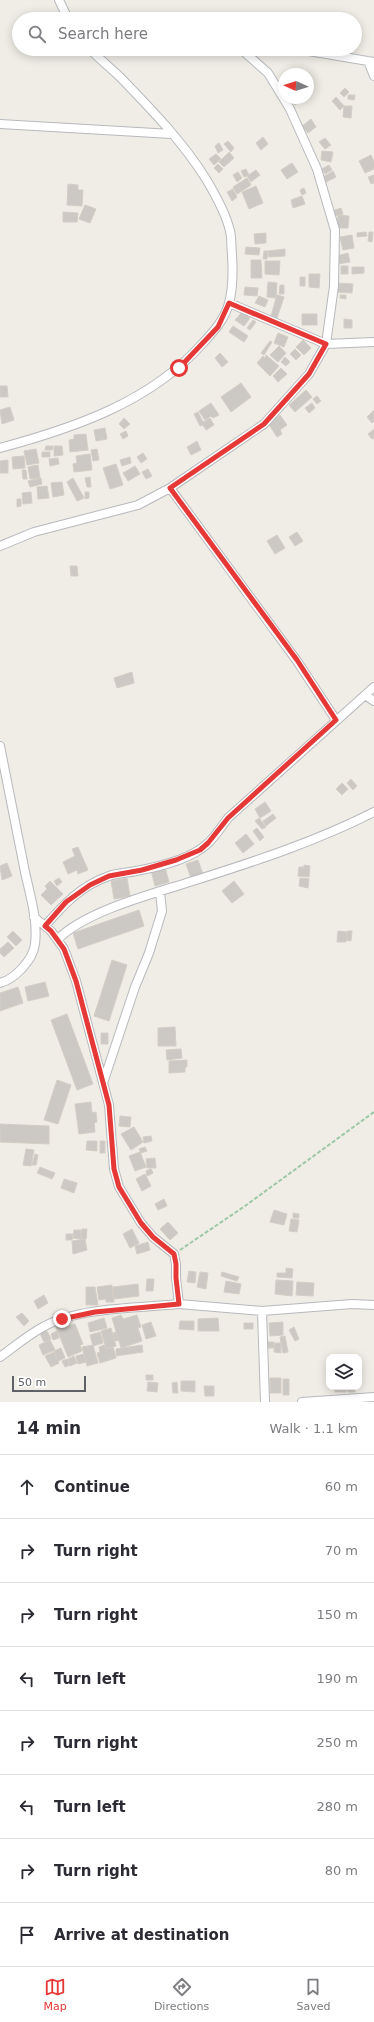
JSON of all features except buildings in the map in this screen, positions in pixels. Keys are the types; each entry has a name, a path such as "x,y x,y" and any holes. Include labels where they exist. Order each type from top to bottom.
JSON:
{"street":[{"path":"59,0 65,12"},
{"path":"0,448 53,433 130,401 179,368 218,327 229,303 233,268 230,231 218,201 206,179 172,134 120,77 98,56"},
{"path":"0,546 34,532 138,505 170,488 264,424 309,374 326,344 334,286 335,230 317,169 290,109 268,73 249,56"},
{"path":"337,56 371,62 374,76"},
{"path":"0,124 172,134"},
{"path":"229,303 326,344 374,342"},
{"path":"170,488 297,660 336,720"},
{"path":"45,926 66,902 109,876 142,870 176,860 200,850 208,843 228,818 374,687"},
{"path":"365,695 374,701"},
{"path":"0,746 34,917 35,945 32,954 13,976 0,983"},
{"path":"58,939 68,928 88,919 160,892 293,848 374,812"},
{"path":"103,1083 162,911 160,892"},
{"path":"34,917 58,939 64,949 76,981 109,1105 114,1169 119,1187 145,1228 153,1237 174,1254 179,1304"},
{"path":"0,1357 43,1327 62,1319 95,1312 179,1304 262,1311 352,1304 374,1305"},
{"path":"262,1311 265,1402"},
{"path":"302,1402 374,1397"}],"path":[{"path":"174,1254 245,1206 374,1112"}],"route":[{"path":"62,1319 95,1312 179,1304 174,1254 153,1237 141,1223 119,1187 114,1169 109,1105 76,981 64,949 58,939 45,926 66,902 90,885 109,876 142,870 184,858 200,850 208,843 228,818 336,720 297,660 170,488 264,424 309,374 326,344 229,303 218,327 179,368"}]}
